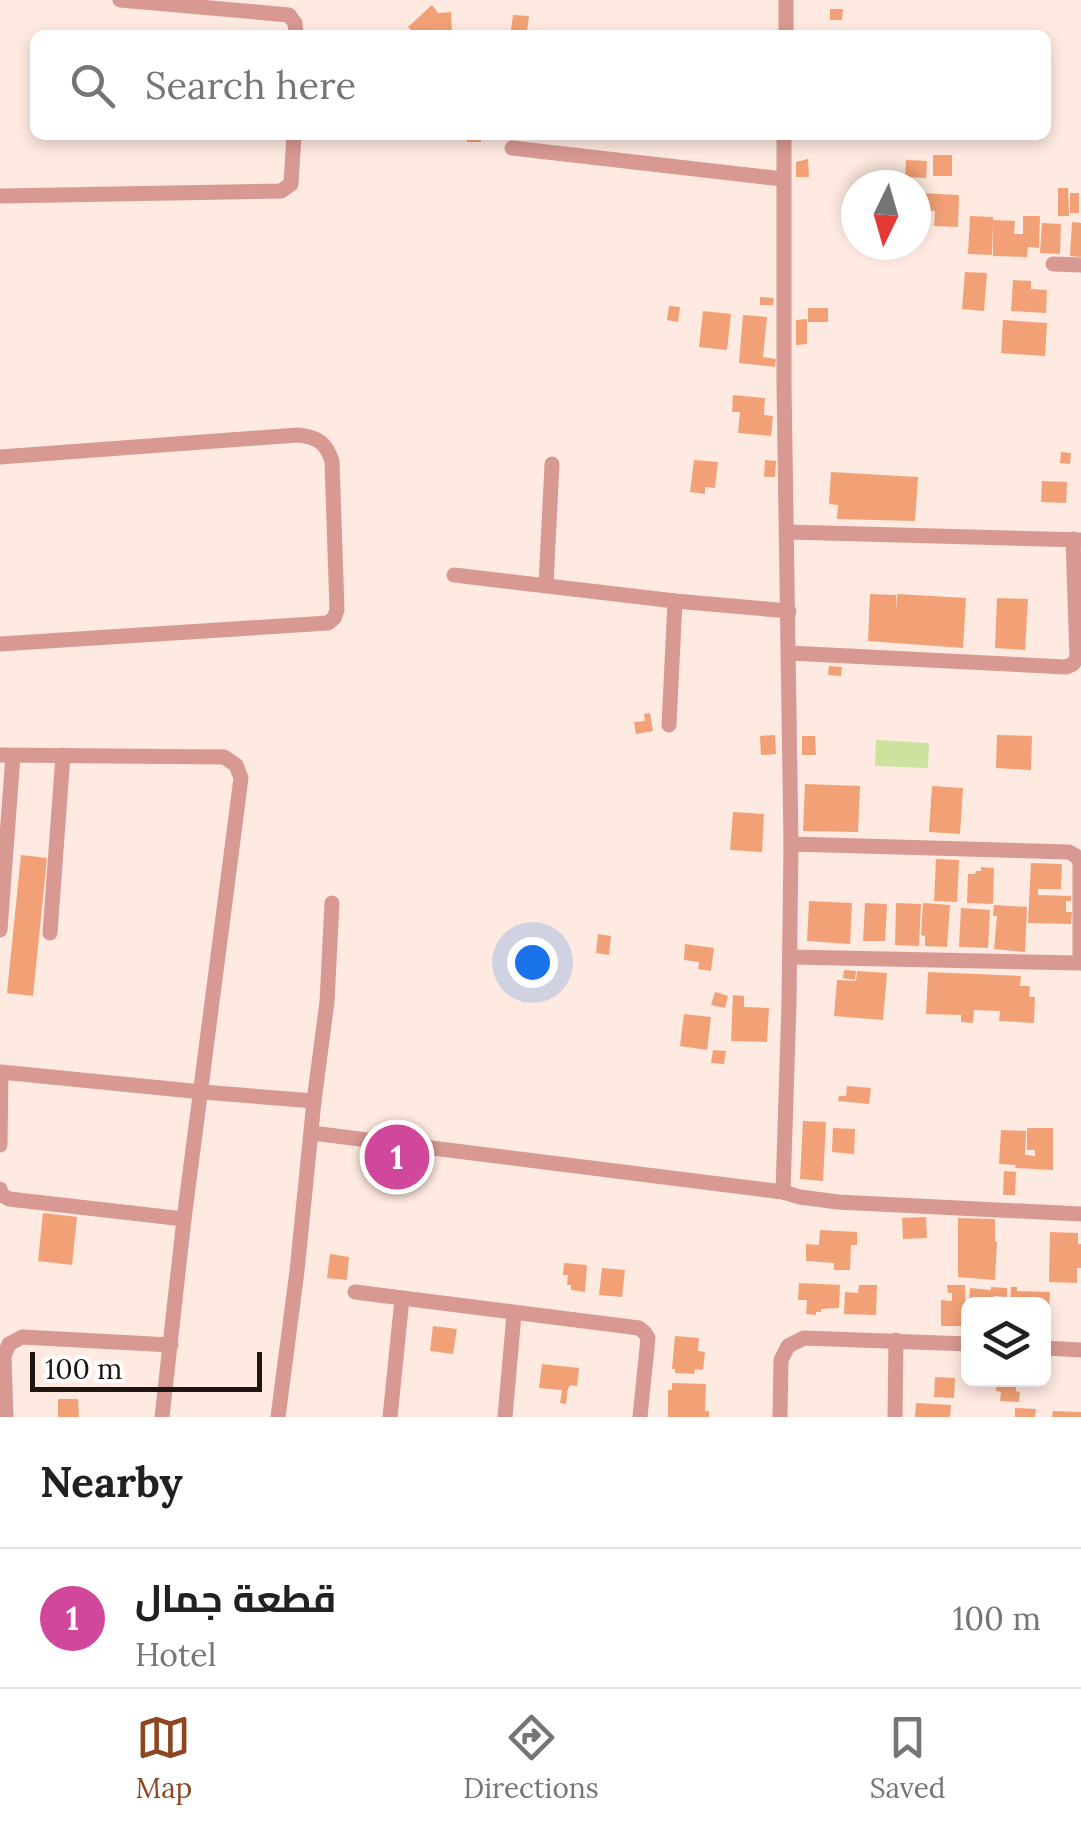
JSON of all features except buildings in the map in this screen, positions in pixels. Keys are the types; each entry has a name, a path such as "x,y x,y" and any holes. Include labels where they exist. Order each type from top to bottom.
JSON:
{"street":[{"path":"120,0 289,15 296,30"},
{"path":"786,0 786,30"},
{"path":"2,196 281,191 291,184 294,140"},
{"path":"783,1192 792,844 784,140"},
{"path":"512,148 783,179"},
{"path":"1053,264 1081,265"},
{"path":"0,457 312,437 328,448 332,461 337,610 328,622 0,644"},
{"path":"546,585 552,464"},
{"path":"787,532 1077,540 1074,664 1066,667 789,653"},
{"path":"454,575 789,611"},
{"path":"669,724 675,601"},
{"path":"50,933 63,755"},
{"path":"0,930 7,756 224,757 236,765 242,778 162,1417"},
{"path":"790,958 1080,963 1080,862 1069,852 792,844"},
{"path":"278,1417 327,1002 332,904"},
{"path":"0,1064 0,1146"},
{"path":"1,1072 314,1100"},
{"path":"312,1133 838,1202 1081,1214"},
{"path":"0,1190 9,1200 184,1218"},
{"path":"355,1292 639,1328 648,1338 640,1417"},
{"path":"390,1417 402,1299"},
{"path":"505,1417 514,1314"},
{"path":"6,1417 4,1356 9,1344 22,1337 171,1345"},
{"path":"780,1417 781,1360 788,1346 804,1338 961,1344"},
{"path":"894,1417 896,1340"},
{"path":"1051,1348 1081,1350"}],"green space":[{"path":"876,740 929,743 928,768 875,766"}],"place":[{"name":"قطعة جمال","path":"397,1157"}]}
